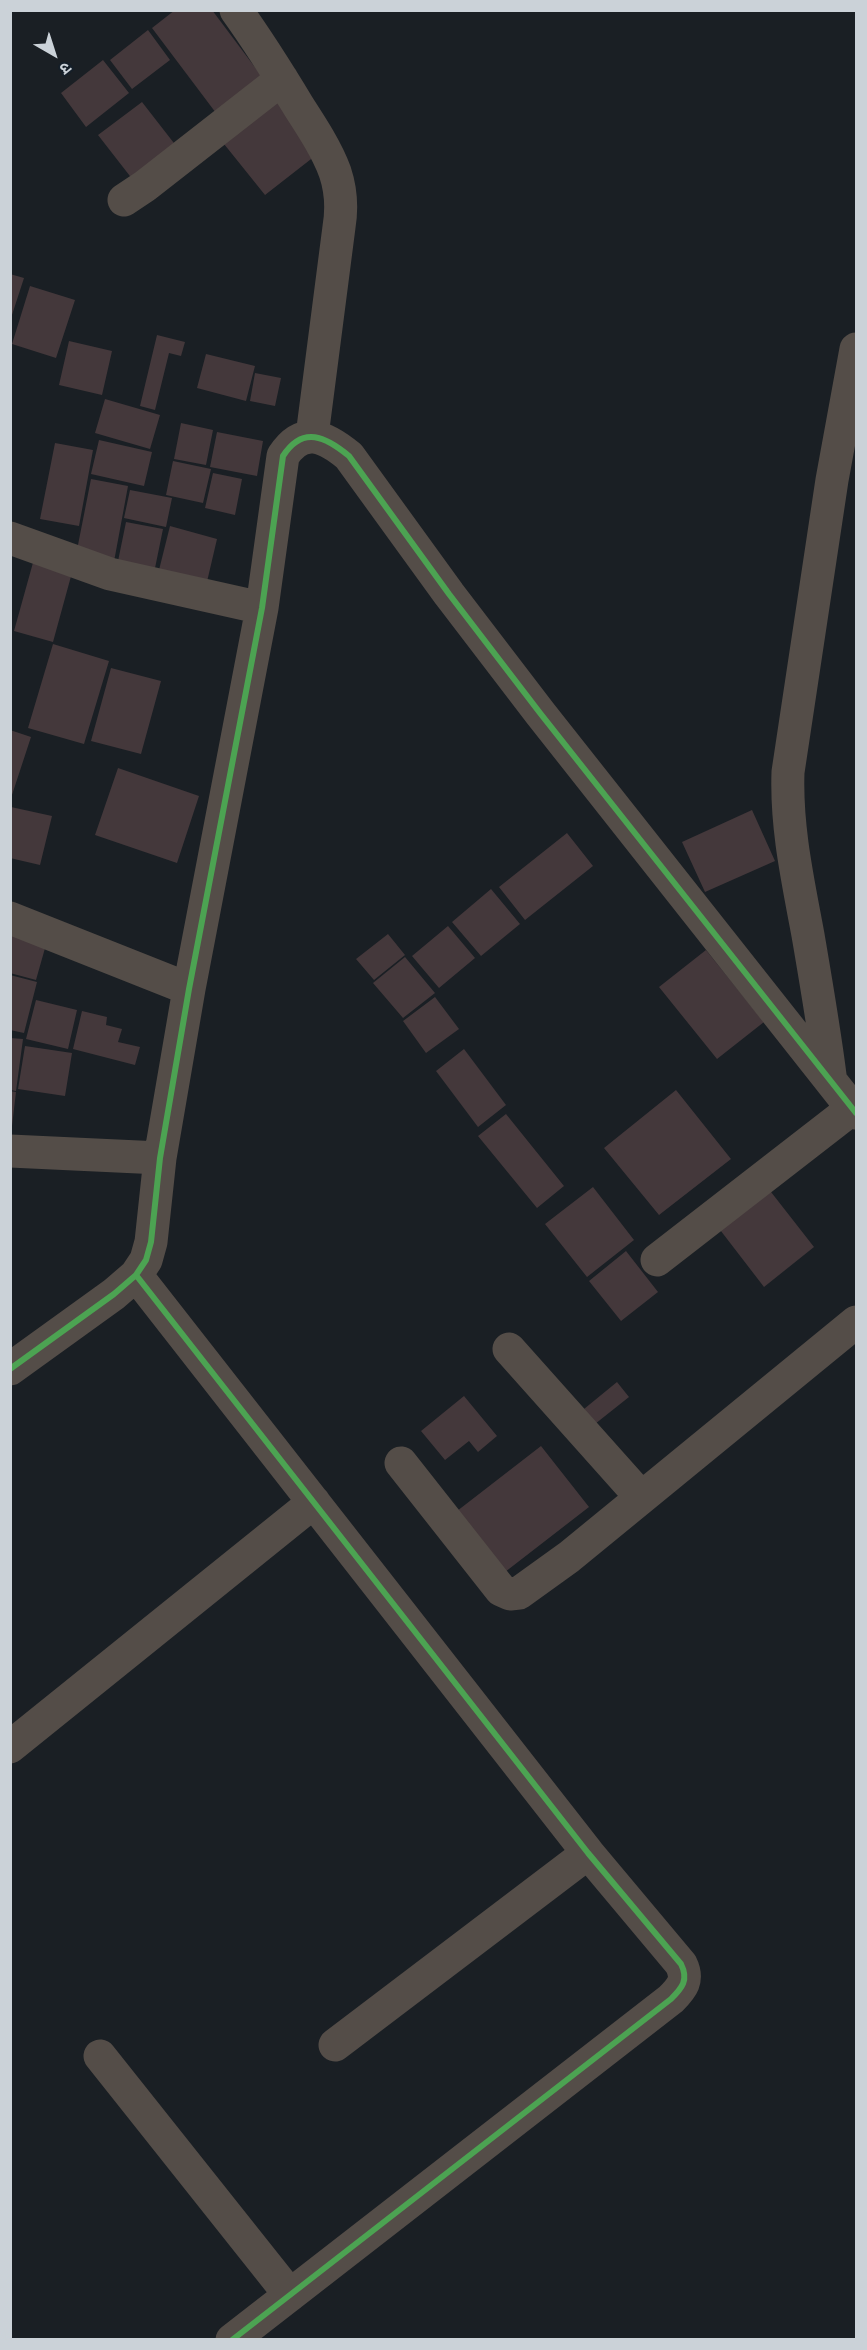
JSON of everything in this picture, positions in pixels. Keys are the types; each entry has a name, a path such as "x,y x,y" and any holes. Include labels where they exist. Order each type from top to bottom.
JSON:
{"street":[{"path":"236,10 260,43 335,171 341,210 312,436"},
{"path":"124,200 282,79"},
{"path":"830,1077 820,1003 794,860 787,798 788,772 832,480 856,349"},
{"path":"10,1369 114,1294 136,1275 146,1260 151,1242 160,1158 189,989 262,608 283,456 297,441 312,436 334,444 349,456 449,594 540,713 855,1110 657,1260"},
{"path":"10,538 110,574 262,608"},
{"path":"10,918 189,989"},
{"path":"10,1151 160,1158"},
{"path":"136,1275 588,1853 681,1964 685,1980 682,1988 671,2000 232,2340"},
{"path":"401,1463 501,1590 510,1594 519,1593 569,1557 856,1322"},
{"path":"508,1348 641,1497"},
{"path":"10,1747 314,1502"},
{"path":"335,2045 588,1853"},
{"path":"100,2056 290,2295"}],"building":[{"path":"175,10 212,10 266,82 219,117 152,28"},
{"path":"148,30 170,60 132,89 110,60"},
{"path":"103,60 129,93 86,127 61,93"},
{"path":"276,97 315,156 265,195 220,139"},
{"path":"142,102 177,147 133,180 98,135"},
{"path":"10,274 24,278 11,318 10,318"},
{"path":"30,286 75,300 56,358 12,344"},
{"path":"157,335 185,342 181,356 169,353 155,410 140,406"},
{"path":"69,341 112,351 102,395 59,385"},
{"path":"206,354 255,366 246,401 197,388"},
{"path":"255,373 281,378 275,406 250,401"},
{"path":"105,399 160,415 150,449 95,433"},
{"path":"181,423 213,430 206,465 174,459"},
{"path":"217,432 263,441 257,476 210,467"},
{"path":"99,440 152,452 144,486 91,474"},
{"path":"55,443 93,450 79,526 40,519"},
{"path":"173,461 211,469 203,503 166,495"},
{"path":"213,473 242,479 235,515 205,508"},
{"path":"91,479 128,486 113,567 75,560"},
{"path":"130,490 172,498 166,527 124,518"},
{"path":"126,522 163,529 154,573 117,566"},
{"path":"170,526 217,539 206,586 158,574"},
{"path":"34,559 73,569 53,642 14,631"},
{"path":"53,644 109,661 84,744 28,728"},
{"path":"111,668 161,681 141,754 91,741"},
{"path":"10,730 31,737 11,798 10,798"},
{"path":"118,768 199,796 177,863 95,835"},
{"path":"11,807 52,816 40,865 10,858"},
{"path":"752,810 775,861 705,892 682,842"},
{"path":"567,833 593,866 525,920 499,887"},
{"path":"491,889 520,924 481,956 452,922"},
{"path":"448,926 475,958 439,988 412,956"},
{"path":"10,930 49,934 36,980 10,973"},
{"path":"388,934 405,955 374,980 356,959"},
{"path":"706,950 764,1022 717,1059 659,987"},
{"path":"405,957 435,993 403,1018 373,983"},
{"path":"10,975 37,982 24,1033 10,1030"},
{"path":"435,997 459,1029 426,1053 403,1021"},
{"path":"36,1000 77,1010 68,1049 26,1039"},
{"path":"82,1011 107,1017 106,1025 122,1029 118,1042 140,1047 135,1065 73,1049"},
{"path":"10,1038 23,1039 16,1091 10,1090"},
{"path":"25,1046 72,1053 65,1096 18,1089"},
{"path":"464,1049 506,1105 478,1127 436,1071"},
{"path":"676,1090 731,1159 659,1215 604,1148"},
{"path":"10,1091 16,1092 12,1126 10,1126"},
{"path":"506,1114 564,1186 537,1208 478,1136"},
{"path":"764,1183 814,1247 764,1287 714,1222"},
{"path":"593,1187 634,1240 587,1277 545,1224"},
{"path":"626,1251 658,1292 621,1321 589,1281"},
{"path":"617,1382 629,1397 595,1424 584,1409"},
{"path":"464,1396 497,1436 478,1452 469,1441 445,1460 421,1431"},
{"path":"541,1446 589,1507 496,1579 448,1518"}],"cycle path":[{"path":"10,1369 114,1294 136,1275 146,1260 151,1242 160,1158 189,989 262,608 283,456 291,446 307,437 323,439 349,456 449,594 540,713 856,1113"},
{"path":"136,1275 588,1853 681,1964 684,1975 681,1987 671,1999 232,2340"}]}
